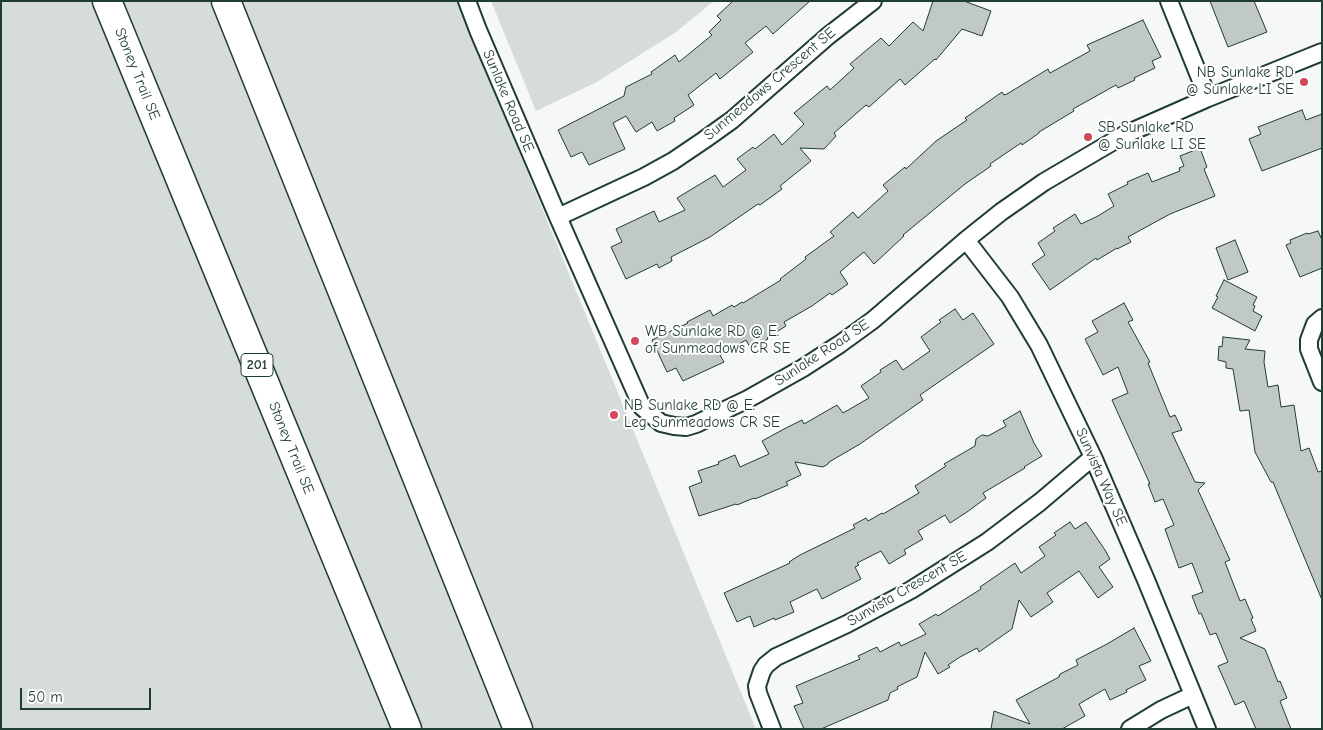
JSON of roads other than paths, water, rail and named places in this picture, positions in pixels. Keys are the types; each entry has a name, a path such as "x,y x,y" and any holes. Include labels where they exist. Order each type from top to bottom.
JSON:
{"highway":[{"name":"Stoney Trail SE","path":"107,1 406,729"},
{"path":"226,1 518,729"}],"street":[{"name":"Sunlake Road SE","path":"467,1 558,217 642,407 661,423 686,427 748,399 803,368 840,344 873,320 966,240 1023,197 1078,161 1124,134 1322,52"},
{"name":"Sunmeadows Crescent SE","path":"558,217 631,184 673,162 732,120 828,36 873,1"},
{"path":"1169,1 1208,98"},
{"name":"Sunvista Way SE","path":"966,240 1010,297 1040,344 1093,457 1146,580 1206,729"},
{"path":"1322,318 1315,324 1309,340 1309,349 1322,382"},
{"name":"Sunvista Crescent SE","path":"772,729 757,686 766,665 776,657 847,624 911,590 987,542 1040,502 1093,457"},
{"path":"1130,729 1161,710 1193,695"}],"place":[{"name":"NB Sunlake RD @ Sunlake LI SE","path":"1304,82"},
{"name":"SB Sunlake RD @ Sunlake LI SE","path":"1088,137"},
{"name":"WB Sunlake RD @ E. of Sunmeadows CR SE","path":"635,341"},
{"name":"NB Sunlake RD @ E. Leg Sunmeadows CR SE","path":"614,415"}]}
